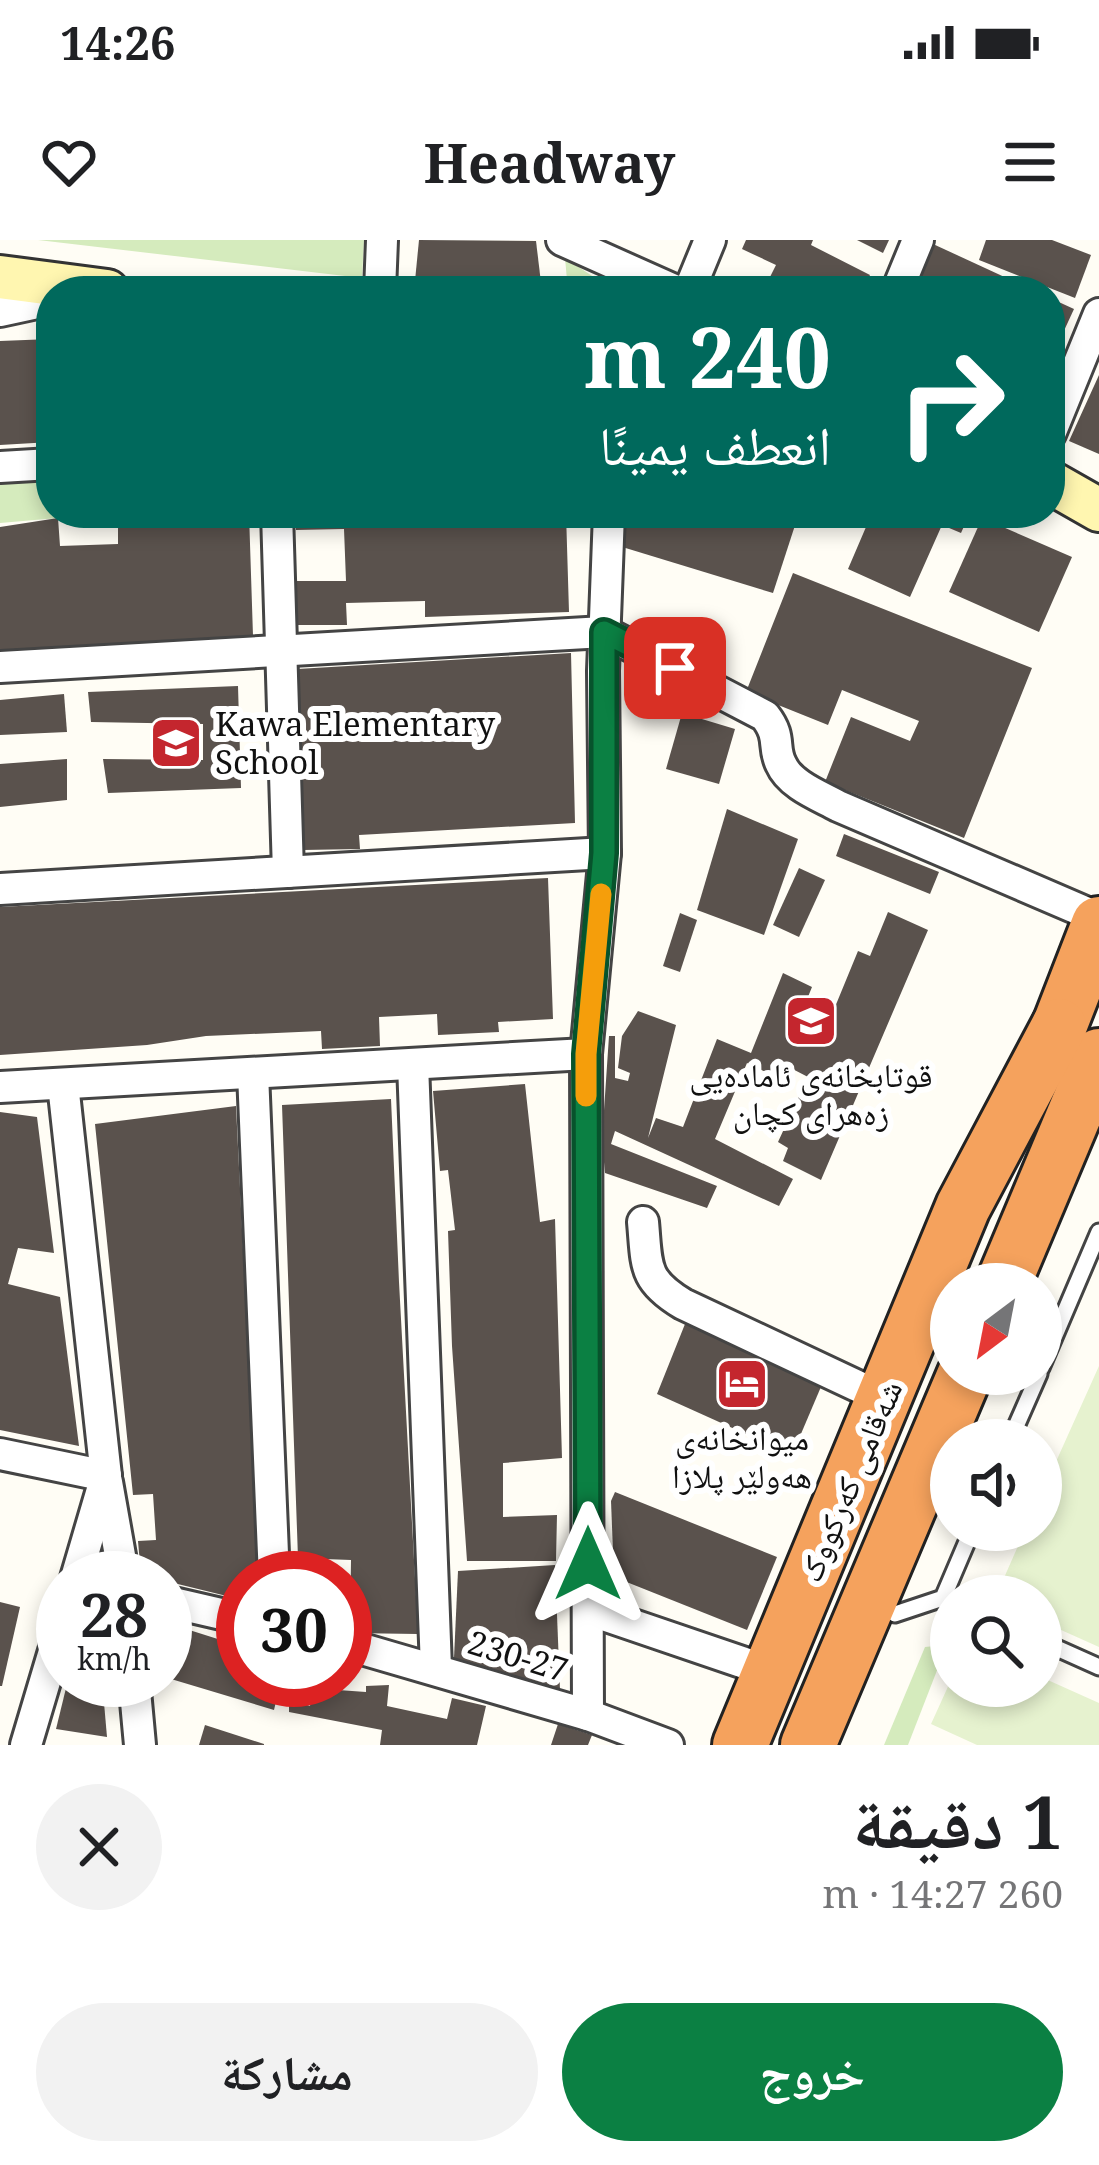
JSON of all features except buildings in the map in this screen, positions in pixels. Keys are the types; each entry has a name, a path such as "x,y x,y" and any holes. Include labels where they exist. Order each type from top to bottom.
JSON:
{"highway":[{"name":"شەقامی کەرکووک","path":"1037,1263 1050,1230 1086,1046 1099,921"},
{"name":"شەقامی کەرکووک","path":"971,1263 1086,1046"},
{"name":"شەقامی کەرکووک","path":"1010,1263 1086,1046"},
{"name":"شەقامی کەرکووک","path":"740,1745 963,1207 1086,1046"},
{"name":"شەقامی کەرکووک","path":"771,1745 930,1357"},
{"name":"شەقامی کەرکووک","path":"808,1745 955,1395"},
{"path":"842,1745 930,1605"}],"street":[{"path":"381,276 382,240"},
{"path":"562,240 642,276"},
{"path":"695,276 710,240"},
{"path":"903,276 918,240"},
{"path":"0,277 36,282"},
{"path":"0,311 36,303"},
{"path":"1065,397 1099,314"},
{"path":"0,467 36,465"},
{"path":"1065,491 1099,510"},
{"path":"277,528 288,872"},
{"path":"588,1715 586,1054 604,853 608,528"},
{"path":"0,667 604,632 766,716 777,731 780,764 800,785 1099,921"},
{"path":"0,889 604,853"},
{"path":"0,1087 586,1054"},
{"path":"413,1064 436,1668"},
{"path":"253,1073 273,1551"},
{"path":"63,1084 106,1476 119,1551"},
{"path":"643,1222 648,1273 658,1289 885,1399"},
{"path":"0,1454 106,1476"},
{"path":"84,1551 106,1476"},
{"path":"589,1610 771,1672"},
{"name":"230-27","path":"372,1652 588,1715 668,1745"},
{"path":"26,1745 37,1707"},
{"path":"136,1707 140,1745"}],"lane":[{"path":"1062,1319 1099,1232"},
{"path":"1062,1650 1099,1667"}],"green space":[{"path":"38,240 364,240 362,276"},
{"path":"565,258 592,276 567,276"},
{"path":"36,471 36,520 0,523 0,475"},
{"path":"1099,1366 1099,1647 1062,1630 1062,1575 1005,1575 1016,1551 1062,1551 1062,1448"},
{"path":"930,1646 930,1688 908,1745 884,1745 925,1647"},
{"path":"1062,1686 1099,1703 1099,1745 977,1745 931,1724 939,1707 1062,1707"}],"slow traffic":[{"path":"586,1096 601,894"}],"place":[{"name":"Kawa Elementary School","path":"176,743"},
{"name":"قوتابخانەی ئامادەیی زەهرای کچان","path":"811,1021"},
{"name":"میوانخانەی هەولێر پلازا","path":"742,1384"}],"route":[{"path":"588,1564 586,1054 604,853 604,632 675,668"}]}
